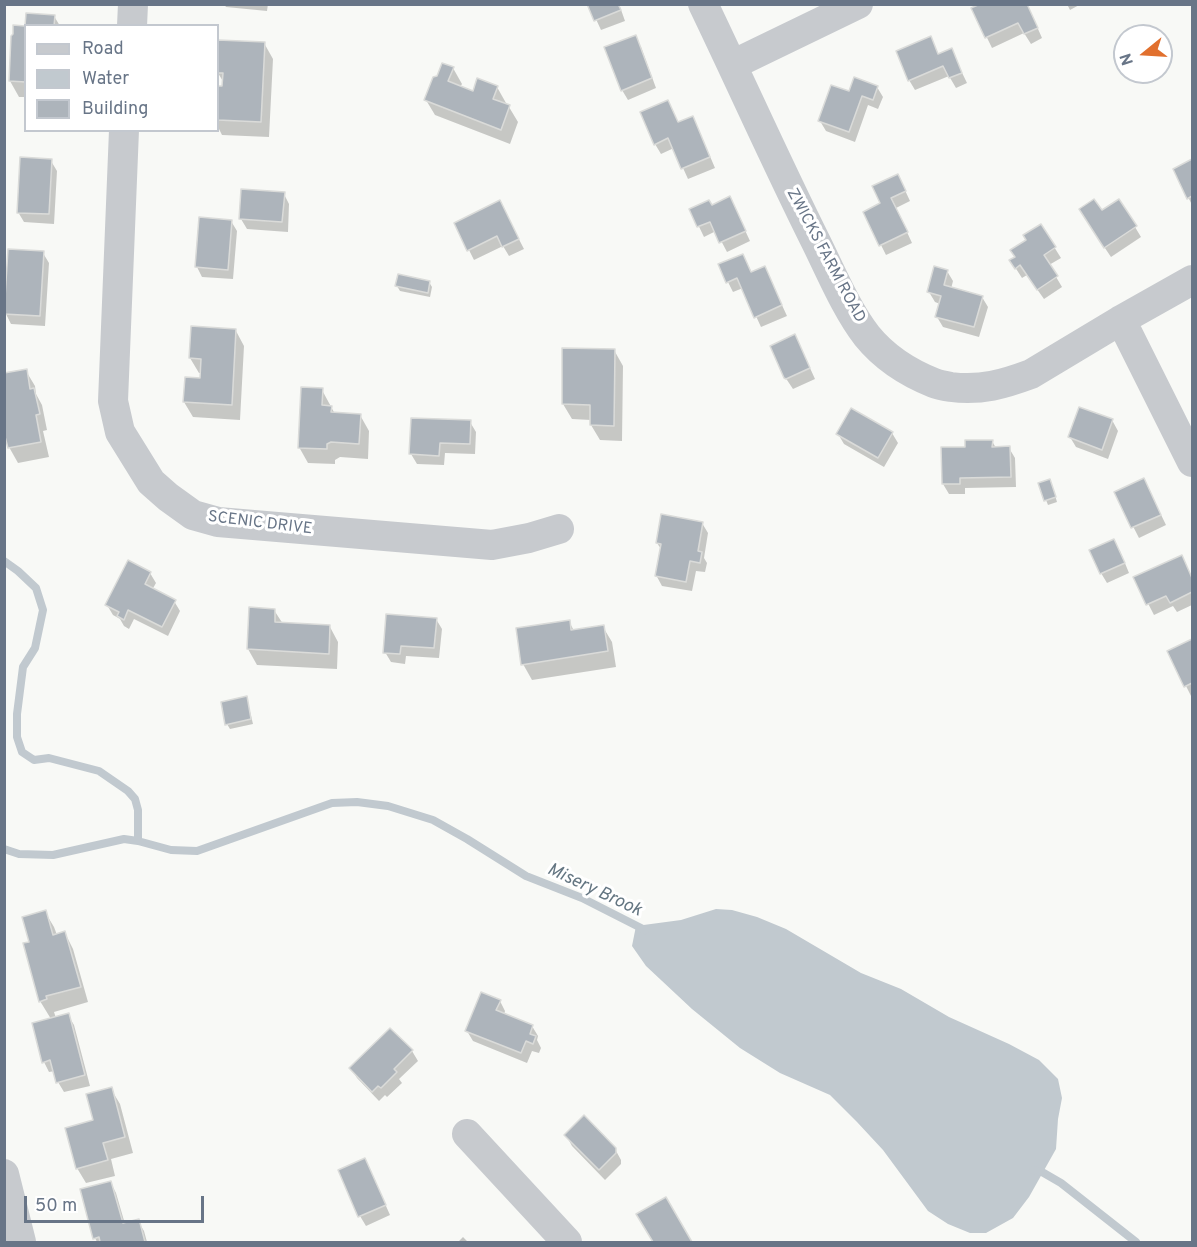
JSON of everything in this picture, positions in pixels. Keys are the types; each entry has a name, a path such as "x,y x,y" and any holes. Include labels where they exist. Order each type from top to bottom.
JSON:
{"street":[{"path":"132,24 133,4"},
{"name":"ZWICKS FARM ROAD","path":"704,4 796,203 853,314 868,336 888,356 913,373 936,384 965,389 986,388 1031,374 1192,280"},
{"path":"732,65 858,4"},
{"name":"SCENIC DRIVE","path":"124,132 113,401 120,432 151,482 194,515 218,522 492,545 559,529"},
{"path":"1121,320 1192,462"},
{"path":"467,1134 567,1242"},
{"path":"4,1174 21,1242"}],"water":[{"path":"716,909 732,910 757,917 786,929 861,973 901,989 949,1017 1039,1060 1058,1079 1062,1098 1056,1149 1029,1197 1013,1218 986,1233 970,1233 948,1224 928,1211 883,1150 830,1095 780,1073 740,1048 692,1009 646,966 632,946 636,926 681,920"}],"building":[{"path":"587,4 618,4 621,10 594,21"},
{"path":"980,4 1027,4 1038,28 1024,34 1018,23 985,38 971,8"},
{"path":"26,13 55,15 54,24 25,24"},
{"path":"13,25 24,26 24,82 9,81"},
{"path":"636,35 652,78 621,91 604,47"},
{"path":"931,36 938,54 952,48 962,73 949,78 943,66 908,81 896,51"},
{"path":"219,40 265,42 261,122 219,120 219,86 222,86 223,73 219,73"},
{"path":"442,63 454,67 448,81 473,91 477,78 498,86 493,99 510,105 501,130 424,100 433,77 437,76"},
{"path":"854,77 878,86 873,100 862,96 849,132 818,121 831,85 849,91"},
{"path":"668,100 678,122 693,116 710,157 681,169 668,138 654,145 640,112"},
{"path":"20,157 52,159 49,214 17,213"},
{"path":"1192,159 1192,196 1187,199 1173,169"},
{"path":"898,174 906,191 891,198 908,232 879,246 863,212 880,203 872,186"},
{"path":"241,189 285,192 282,222 239,219"},
{"path":"730,196 746,231 719,243 710,222 697,227 689,209 709,200 712,205"},
{"path":"1094,199 1102,210 1119,199 1137,226 1104,248 1079,209"},
{"path":"500,200 519,239 502,247 497,236 467,251 454,223"},
{"path":"199,217 232,220 228,270 195,267"},
{"path":"1041,224 1056,247 1044,255 1058,276 1037,290 1020,265 1015,269 1009,260 1015,257 1010,250 1026,240 1023,235"},
{"path":"8,249 44,251 40,316 4,314"},
{"path":"743,254 751,272 765,266 782,305 754,318 737,278 726,283 718,264"},
{"path":"934,266 948,270 944,285 983,296 974,327 935,317 941,296 927,292"},
{"path":"398,274 430,281 428,293 395,286"},
{"path":"191,326 236,329 232,405 183,402 185,377 200,378 201,359 189,358"},
{"path":"795,334 810,368 786,379 770,346"},
{"path":"562,348 615,349 614,426 590,425 590,405 562,404"},
{"path":"27,369 30,389 34,388 40,414 36,415 41,442 8,448 4,433 4,373"},
{"path":"301,387 323,388 322,405 332,406 331,412 361,414 359,444 331,442 327,444 327,449 298,448"},
{"path":"1079,407 1113,419 1102,450 1068,437"},
{"path":"851,408 893,432 878,458 836,434"},
{"path":"411,418 471,420 470,444 440,443 439,456 409,454"},
{"path":"965,440 993,440 992,447 1010,446 1011,477 960,478 960,484 942,484 941,447 965,447"},
{"path":"1144,478 1161,515 1131,528 1114,492"},
{"path":"1050,479 1056,497 1044,501 1038,483"},
{"path":"661,514 703,522 698,551 702,552 700,563 690,561 686,582 655,576 661,544 656,543"},
{"path":"1114,539 1125,563 1100,574 1089,550"},
{"path":"1182,555 1192,578 1192,592 1170,603 1166,596 1146,605 1133,577"},
{"path":"128,560 151,572 145,584 176,600 162,627 128,610 124,620 117,616 119,612 105,605"},
{"path":"249,607 275,609 275,622 330,625 329,654 247,649"},
{"path":"386,614 437,618 434,648 401,646 400,654 383,653"},
{"path":"570,620 571,630 604,625 608,651 521,665 516,628"},
{"path":"1192,639 1192,683 1184,687 1167,651"},
{"path":"247,696 251,719 225,725 221,702"},
{"path":"46,910 53,935 65,931 81,987 46,996 47,999 39,1002 23,943 29,942 22,917"},
{"path":"481,992 501,1000 496,1010 533,1025 530,1034 536,1036 533,1044 526,1041 521,1053 465,1031"},
{"path":"69,1013 85,1075 56,1083 50,1060 42,1063 32,1023"},
{"path":"390,1028 413,1050 394,1069 397,1072 381,1088 378,1086 372,1092 349,1068"},
{"path":"112,1087 125,1137 103,1143 108,1160 76,1169 65,1128 93,1120 86,1094"},
{"path":"584,1115 616,1148 616,1153 599,1170 564,1135"},
{"path":"365,1158 386,1205 358,1217 338,1170"},
{"path":"111,1181 123,1223 139,1219 145,1242 100,1242 99,1237 93,1239 80,1189"},
{"path":"666,1197 692,1242 653,1242 636,1214"}],"waterway":[{"path":"4,561 36,588 43,610 35,648 23,667 17,714 17,737 22,752 34,760 49,758 99,771 128,791 135,799 138,810 138,841"},
{"name":"Misery Brook","path":"4,849 19,854 53,855 124,839 171,850 197,851 332,803 357,802 388,806 433,820 526,876 582,898 645,930"},
{"name":"Misery Brook","path":"1033,1170 1042,1172 1061,1183 1136,1242"}]}
